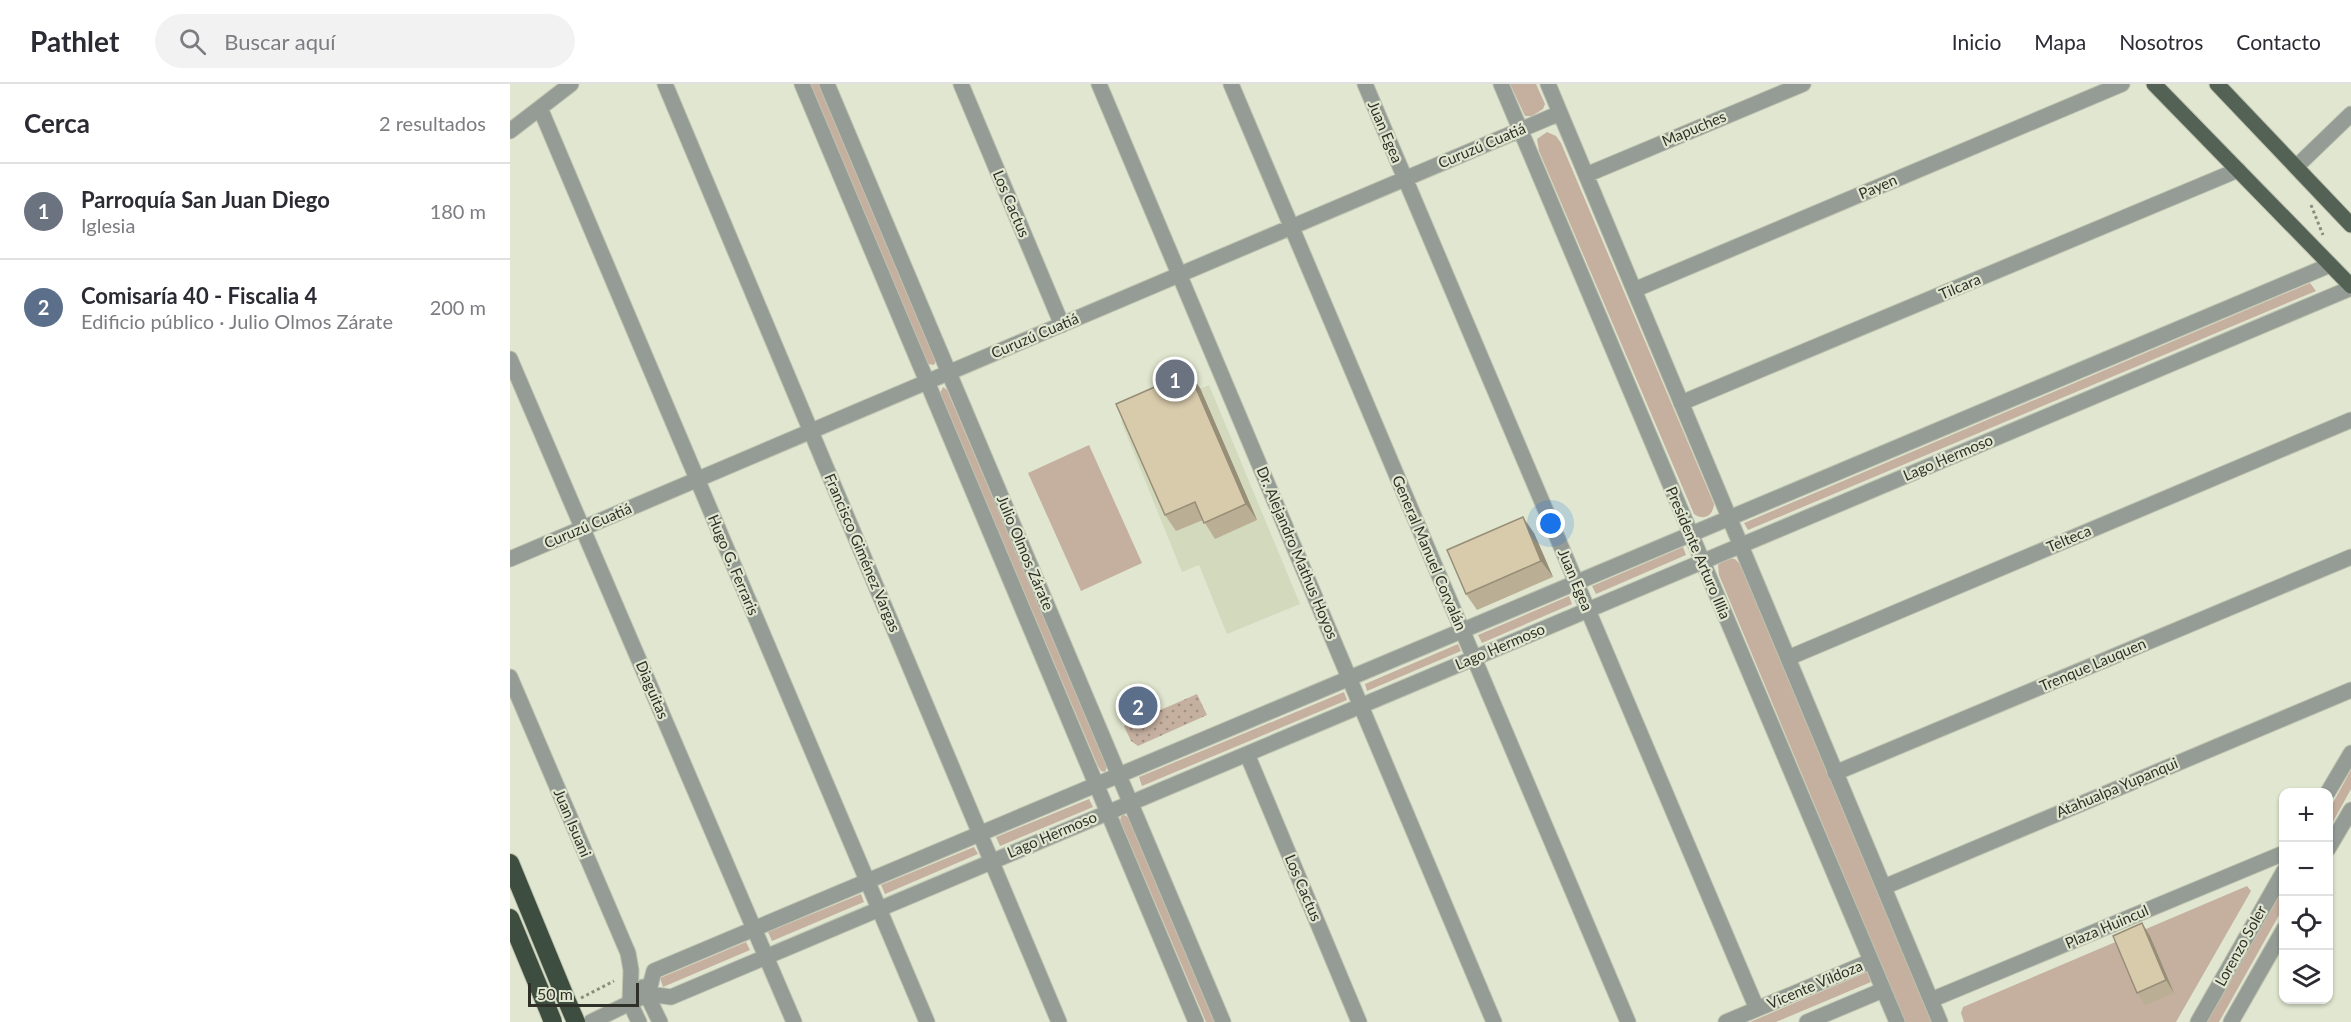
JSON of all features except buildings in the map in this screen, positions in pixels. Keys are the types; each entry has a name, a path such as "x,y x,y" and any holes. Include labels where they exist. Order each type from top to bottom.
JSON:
{"highway":[{"path":"510,863 576,1022"},
{"path":"510,918 550,1015"}],"main road":[{"path":"2154,84 2351,287"},
{"path":"2217,84 2351,225"}],"street":[{"path":"510,131 571,84"},
{"name":"Francisco Giménez Vargas","path":"665,84 1059,1022"},
{"name":"Julio Olmos Zárate","path":"802,84 1196,1022"},
{"name":"Julio Olmos Zárate","path":"827,84 1223,1022"},
{"name":"Los Cactus","path":"961,84 1062,325"},
{"name":"Dr. Alejandro Mathus Hoyos","path":"1099,84 1494,1022"},
{"name":"General Manuel Corvalán","path":"1231,84 1628,1022"},
{"name":"Juan Egea","path":"1365,84 1757,1009"},
{"name":"Presidente Arturo Illia","path":"1500,84 1897,1022"},
{"path":"1548,84 1940,1022"},
{"name":"Mapuches","path":"1586,175 1803,84"},
{"name":"Payen","path":"1634,290 2122,84"},
{"name":"Hugo G. Ferraris","path":"540,108 927,1022"},
{"name":"Curuzú Cuatiá","path":"510,559 1560,113"},
{"path":"2296,167 2351,114"},
{"name":"Tilcara","path":"1681,404 2238,170"},
{"name":"Lago Hermoso","path":"648,994 654,971 2330,265"},
{"name":"Lago Hermoso","path":"591,1022 648,994 671,997 2351,287"},
{"name":"Diaguitas","path":"510,359 794,1022"},
{"name":"Telteca","path":"1788,658 2351,420"},
{"name":"Trenque Lauquen","path":"1835,773 2351,557"},
{"name":"Juan Isuani","path":"510,677 628,953 631,969 630,1002 639,1022"},
{"name":"Atahualpa Yupanqui","path":"1884,887 2351,690"},
{"path":"2330,788 2351,753"},
{"name":"Los Cactus","path":"1246,754 1359,1022"},
{"path":"2332,842 2351,810"},
{"name":"Plaza Huincul","path":"1931,1000 2279,855"},
{"name":"Lorenzo Soler","path":"2198,1022 2279,878"},
{"name":"Lorenzo Soler","path":"2231,1022 2279,936"},
{"name":"Vicente Vildoza","path":"1726,1022 1871,961"},
{"name":"Juan Isuani","path":"631,969 648,994 660,1022"},
{"name":"Vicente Vildoza","path":"1807,1022 1883,990"}],"path":[{"path":"2311,183 2310,203 2325,240 2315,250"}],"shaded area":[{"path":"810,84 820,84 936,361 934,365 928,364"},
{"path":"1510,84 1536,84 1545,104 1543,109 1532,116 1525,116"},
{"path":"1547,132 1556,136 1561,143 1714,504 1712,512 1707,516 1701,517 1694,514 1539,151 1537,139"},
{"path":"2310,283 2316,291 1748,530 1744,523"},
{"path":"1209,385 1300,604 1227,634 1199,565 1182,572 1121,421"},
{"path":"943,387 947,390 1105,762 1107,767 1105,772 1101,771 1098,766 940,393"},
{"path":"1089,445 1142,563 1081,591 1028,473"},
{"path":"1683,547 1686,555 1596,594 1592,586"},
{"path":"1726,558 1735,559 1740,564 1932,1022 1905,1022 1719,575 1718,565"},
{"path":"1569,596 1572,604 1482,643 1478,635"},
{"path":"1458,644 1461,651 1367,691 1365,684"},
{"path":"1344,692 1347,700 1142,786 1139,777"},
{"path":"1197,694 1207,715 1138,746 1131,741 1124,726"},
{"path":"2351,770 2351,789 2333,822 2333,803"},
{"path":"1089,799 1093,807 1000,846 996,837"},
{"path":"1122,814 1128,817 1215,1022 1206,1022 1120,820"},
{"path":"974,847 978,854 885,894 881,885"},
{"path":"2247,886 2251,891 2176,1022 1964,1022 1961,1013 1963,1007"},
{"path":"861,894 864,902 772,941 768,932"},
{"path":"2279,895 2279,915 2219,1022 2207,1022"},
{"path":"746,942 750,950 663,987 660,978"},
{"path":"1867,972 1871,982 1776,1022 1750,1022"}],"place":[{"name":"Parroquía San Juan Diego","path":"1175,379"},
{"name":"Comisaría 40 - Fiscalia 4","path":"1138,706"}]}
